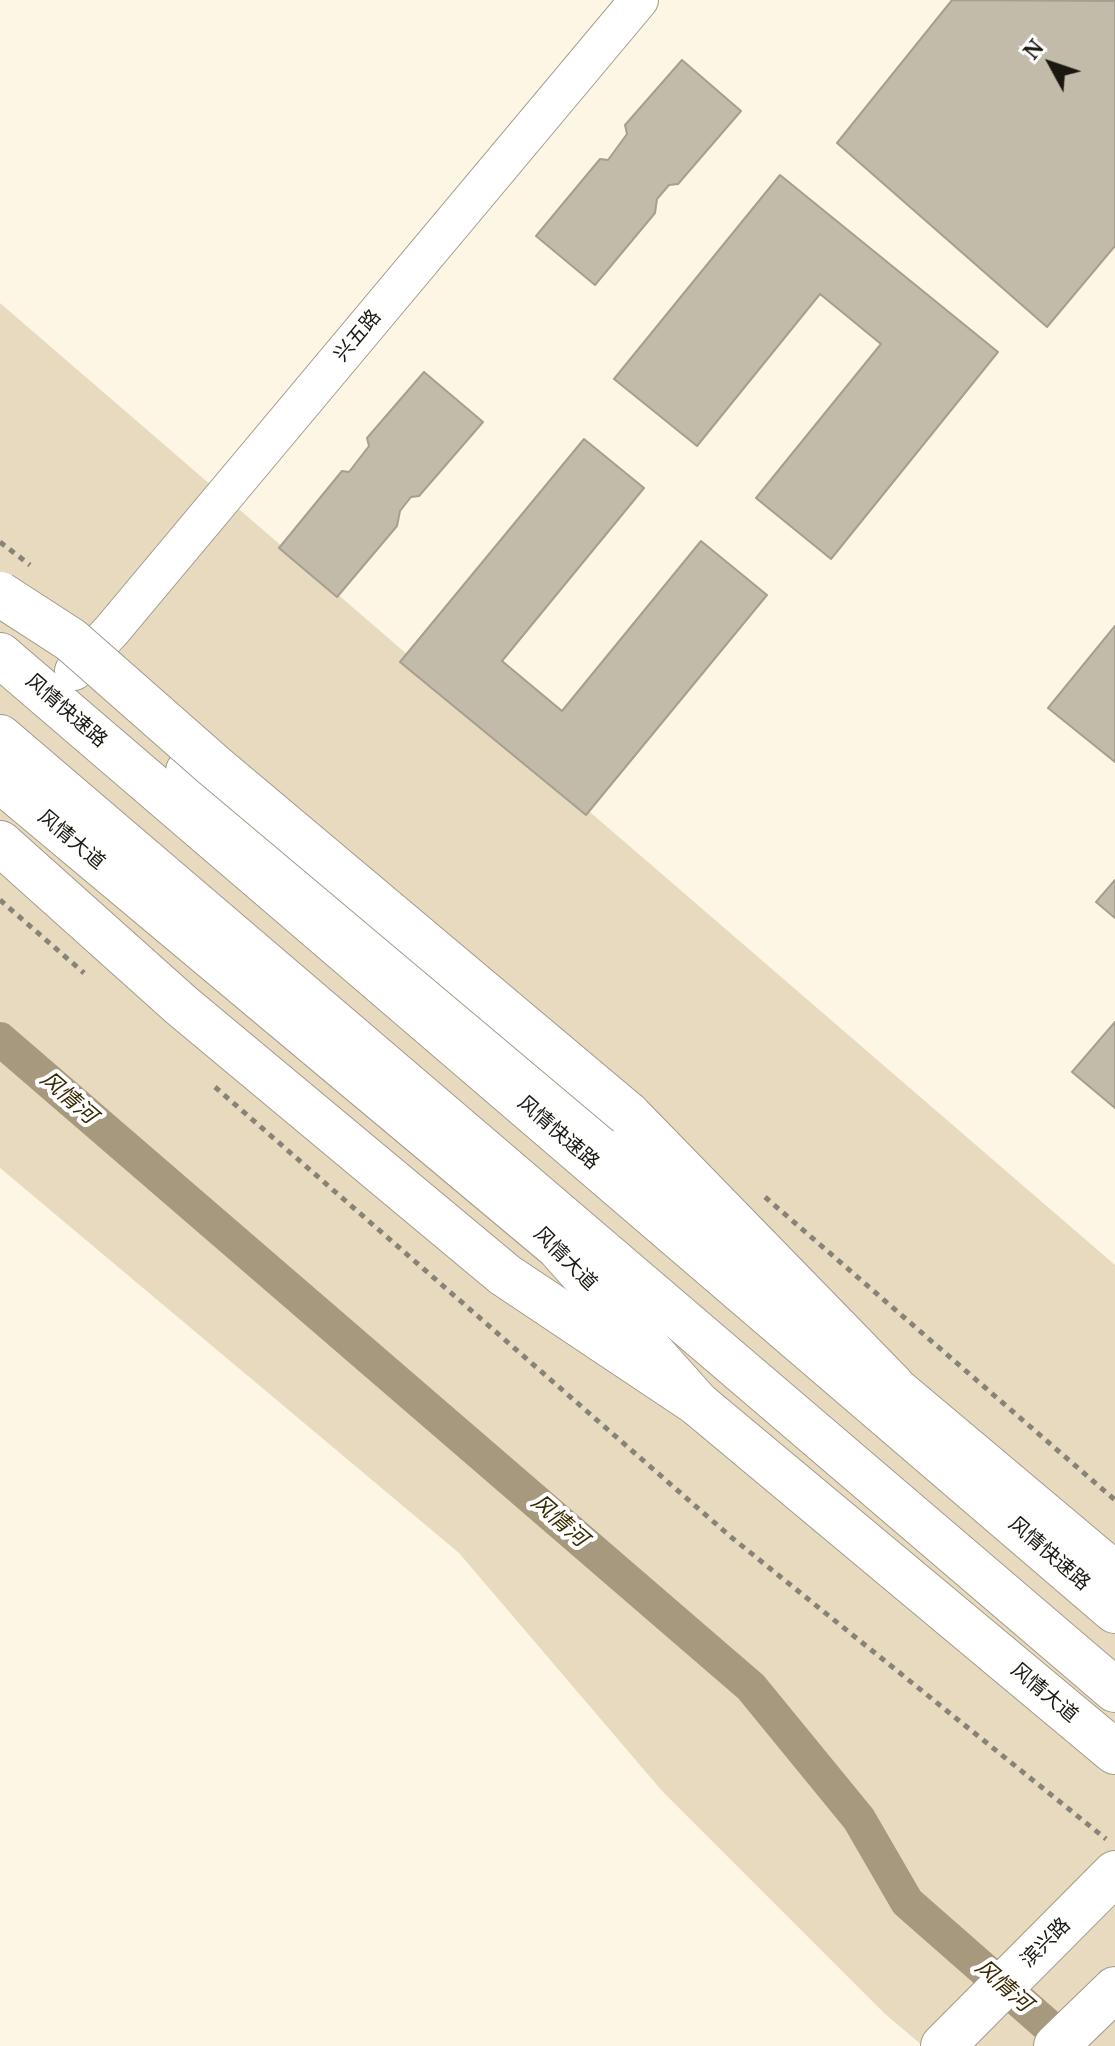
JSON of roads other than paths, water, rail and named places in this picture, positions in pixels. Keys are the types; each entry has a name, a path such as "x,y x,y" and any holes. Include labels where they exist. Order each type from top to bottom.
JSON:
{"main road":[{"path":"0,594 71,640 213,765 628,1114 892,1385"},
{"path":"0,607 825,1332 1115,1574"},
{"name":"风情快速路","path":"0,655 1115,1611"},
{"path":"0,737 1115,1690"},
{"name":"风情大道","path":"0,780 558,1247 698,1404 1115,1752"},
{"path":"0,843 181,1005 505,1275 698,1404"},
{"name":"滨兴路","path":"943,2046 1101,1888"},
{"path":"1056,2046 1115,1989"}],"street":[{"name":"兴五路","path":"74,671 122,618 639,0"}],"waterway":[{"name":"风情河","path":"0,1039 751,1687 859,1819 907,1902 1071,2046"}]}
